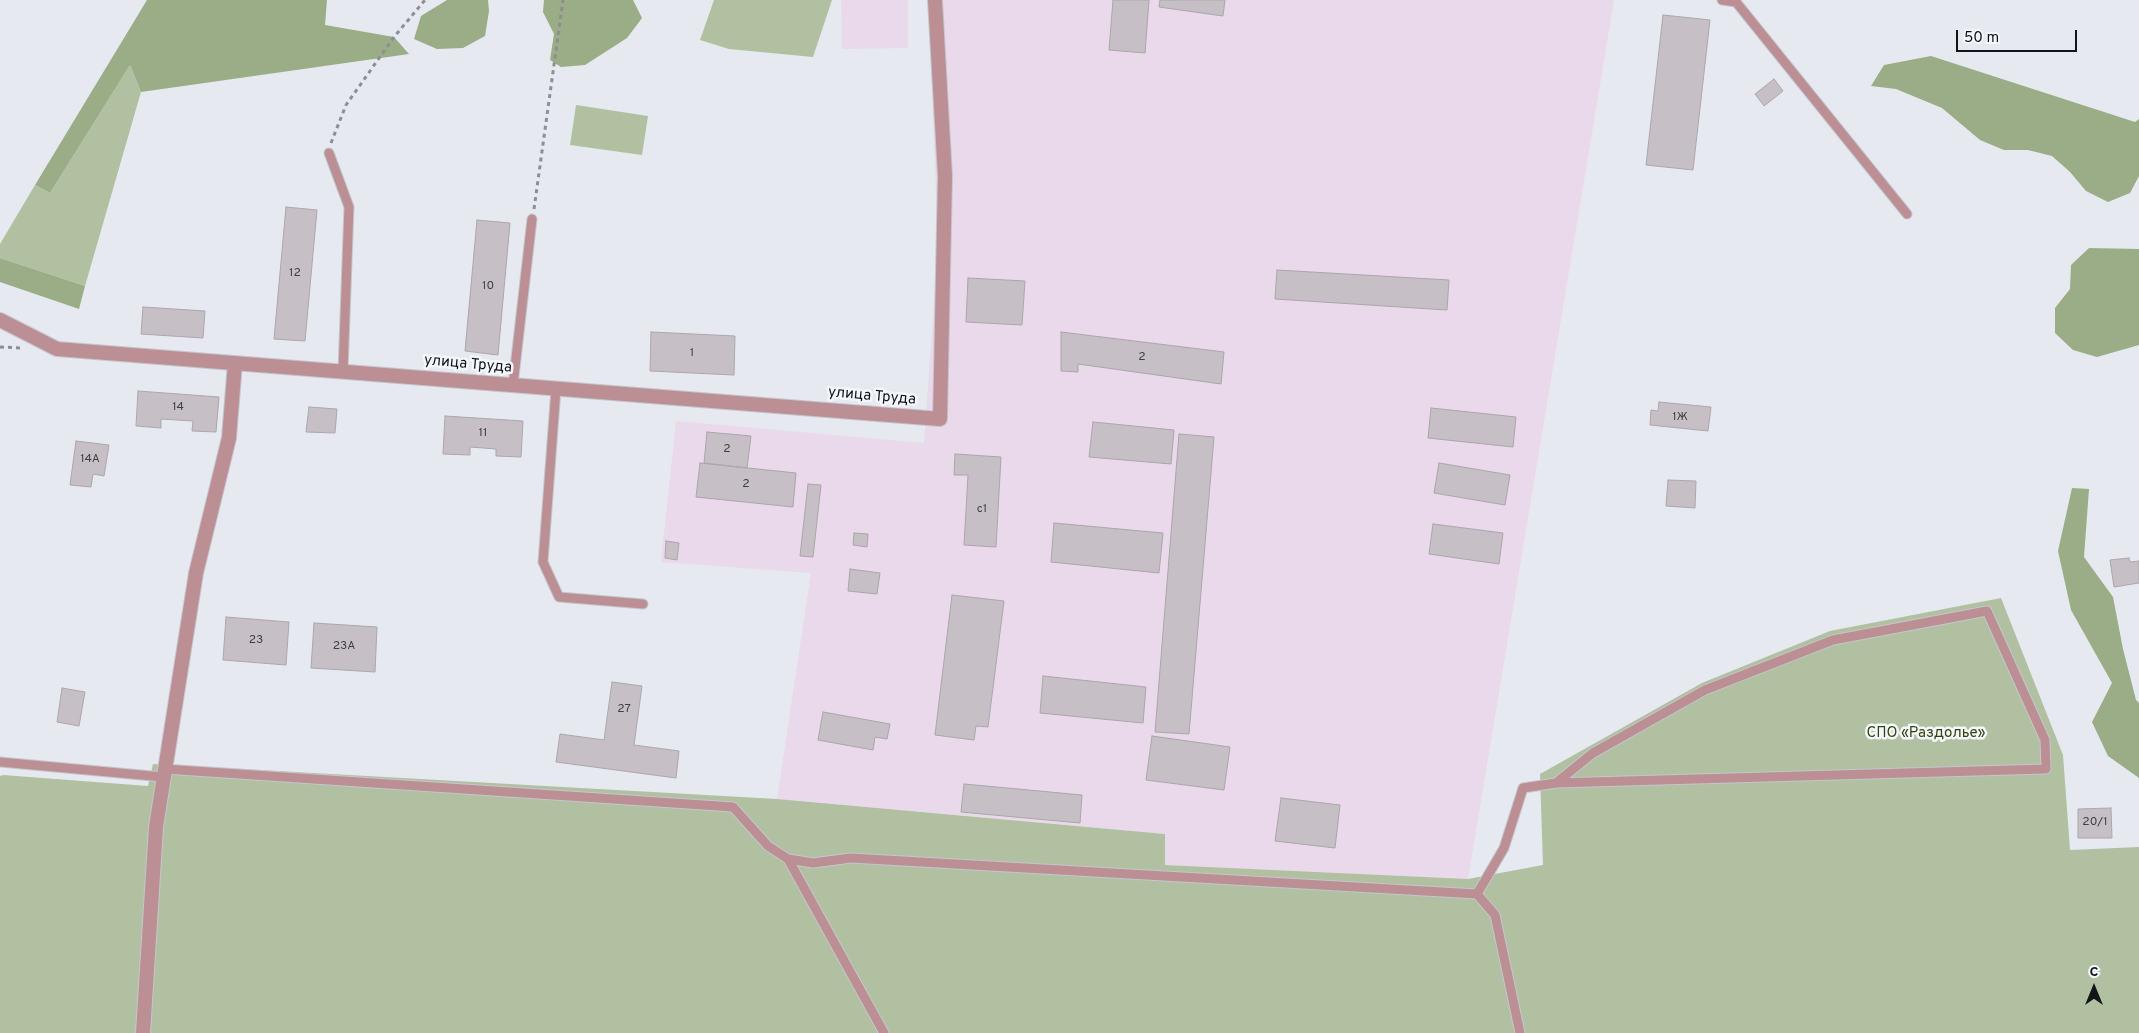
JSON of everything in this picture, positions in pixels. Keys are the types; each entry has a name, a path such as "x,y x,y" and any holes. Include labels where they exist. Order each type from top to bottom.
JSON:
{"street":[{"name":"улица Труда","path":"0,320 57,349 940,419 944,176 935,0"},
{"path":"143,1033 156,827 163,773 196,573 229,438 235,363"}],"lane":[{"path":"1722,0 1736,2 1906,214"},
{"path":"329,153 349,207 343,371"},
{"path":"513,385 532,219"},
{"path":"556,388 543,562 559,597 643,604"},
{"path":"1477,894 1504,848 1522,788 1556,782 2046,769 2046,740 1987,611 1833,640 1705,690 1593,753 1556,782"},
{"path":"0,762 733,807 768,846 788,859 813,864 851,858 1477,894 1496,915 1520,1033"},
{"path":"788,859 884,1033"}],"path":[{"path":"329,153 346,105 394,37 425,0"},
{"path":"532,219 562,0"}],"shaded area":[{"path":"841,0 908,0 908,48 842,49"},
{"path":"943,0 1614,0 1468,879 1165,865 1164,834 777,799 811,573 661,562 676,421 924,443 938,246 931,63 945,63"}],"green space":[{"path":"147,0 327,0 325,25 394,37 409,54 141,92 130,65 50,193 35,185"},
{"path":"447,0 488,0 489,11 485,36 463,48 437,49 414,39 421,16"},
{"path":"544,0 633,0 642,18 627,38 585,65 561,67 550,60 554,34 543,12"},
{"path":"714,0 832,0 813,57 729,49 700,40"},
{"path":"1931,56 2135,122 2139,119 2139,176 2130,193 2108,202 2086,191 2070,172 2052,156 2028,150 2004,150 1980,140 1942,108 1896,89 1871,86 1884,65"},
{"path":"130,65 141,92 85,286 0,258 0,244 35,185 50,193"},
{"path":"576,105 648,116 642,155 570,145"},
{"path":"2089,248 2139,249 2139,345 2097,357 2073,350 2055,333 2055,308 2070,289 2071,265"},
{"path":"0,258 85,286 79,309 0,282"},
{"path":"2072,488 2089,489 2084,557 2113,597 2123,649 2136,700 2139,703 2139,778 2108,756 2092,722 2112,683 2071,610 2058,551"},
{"name":"СПО «Раздолье»","path":"2001,598 2063,755 2070,850 2139,847 2139,1033 0,1033 0,776 3,775 148,786 153,764 777,799 1165,834 1165,865 1468,879 1543,865 1540,774 1702,683 1830,631"}],"building":[{"path":"1113,0 1149,0 1145,53 1109,50"},
{"path":"1160,0 1225,0 1223,16 1159,7"},
{"path":"1663,15 1710,20 1693,170 1646,165"},
{"path":"1774,79 1783,91 1764,106 1755,94"},
{"path":"286,207 317,210 305,341 274,339"},
{"path":"477,220 510,223 498,355 465,351"},
{"path":"1277,270 1449,280 1447,310 1275,299"},
{"path":"968,278 1025,281 1022,325 966,322"},
{"path":"143,307 205,311 203,338 141,334"},
{"path":"651,332 735,336 734,375 650,371"},
{"path":"1061,332 1224,352 1221,384 1078,364 1078,372 1061,371"},
{"path":"138,391 219,397 216,432 192,431 193,421 161,419 161,428 136,426"},
{"path":"1659,402 1711,407 1708,431 1650,425 1651,410 1658,411"},
{"path":"309,407 337,409 335,433 306,432"},
{"path":"1431,408 1516,417 1513,447 1428,438"},
{"path":"445,416 523,421 521,457 496,456 496,449 470,447 470,455 443,454"},
{"path":"1093,422 1174,430 1171,464 1089,457"},
{"path":"707,432 751,436 747,468 704,463"},
{"path":"1179,434 1214,437 1189,734 1155,732"},
{"path":"76,441 109,445 104,476 93,474 91,487 70,485"},
{"path":"955,454 1001,457 996,547 964,545 968,475 954,475"},
{"path":"700,463 796,473 793,507 696,497"},
{"path":"1439,463 1510,475 1505,505 1434,493"},
{"path":"1668,480 1696,481 1695,508 1666,506"},
{"path":"808,484 821,485 813,557 800,556"},
{"path":"1054,523 1163,533 1159,573 1051,562"},
{"path":"1433,524 1503,533 1499,564 1429,554"},
{"path":"854,533 868,534 867,547 853,545"},
{"path":"666,541 679,543 677,560 665,558"},
{"path":"2129,558 2130,562 2139,561 2139,583 2114,587 2110,560"},
{"path":"850,569 880,573 877,594 848,591"},
{"path":"952,595 1004,601 988,727 976,726 974,740 935,735"},
{"path":"226,617 289,622 286,665 223,660"},
{"path":"314,623 377,627 375,672 311,668"},
{"path":"1043,676 1146,687 1143,723 1040,713"},
{"path":"612,682 642,686 634,745 679,751 676,778 556,762 560,734 604,740"},
{"path":"62,688 85,692 79,726 57,722"},
{"path":"823,712 890,724 887,739 875,737 873,750 818,740"},
{"path":"1152,736 1230,747 1224,790 1146,780"},
{"path":"964,784 1082,795 1080,823 961,812"},
{"path":"1281,798 1340,805 1335,848 1275,841"},
{"path":"2111,808 2112,838 2078,838 2078,809"}]}
